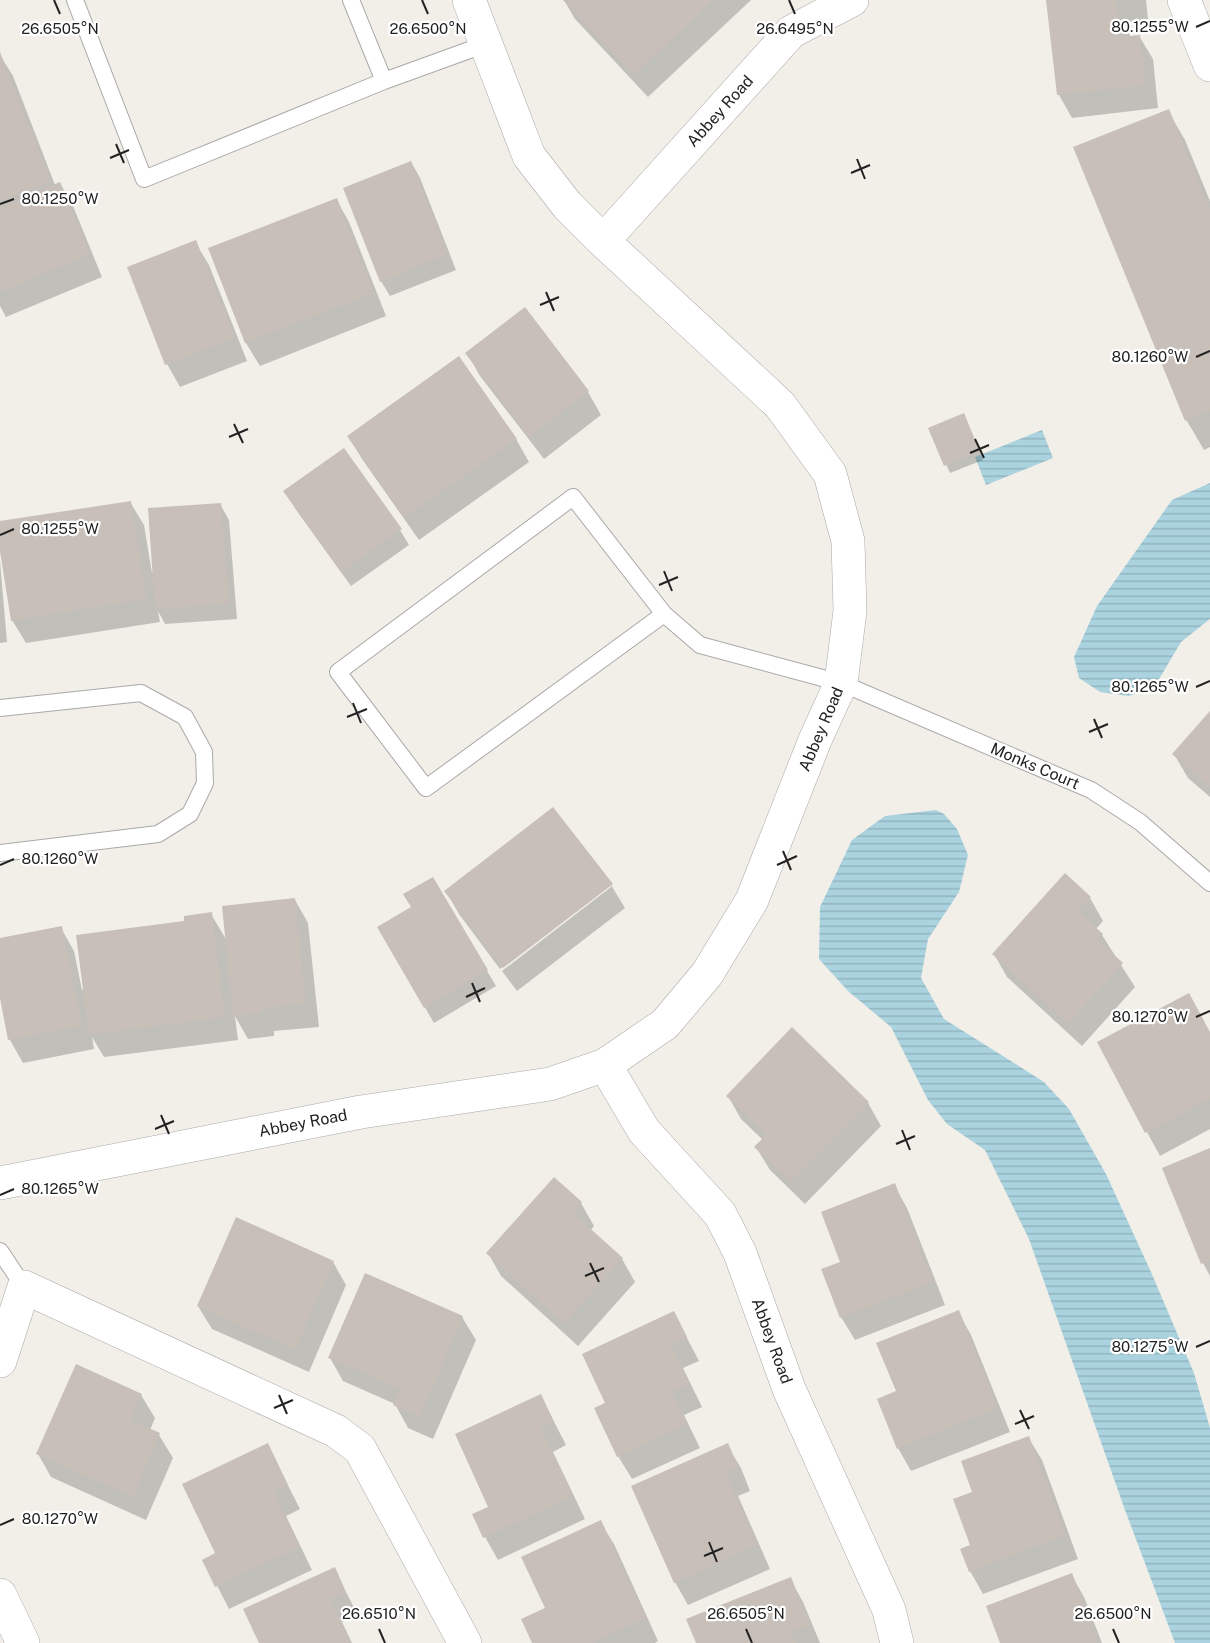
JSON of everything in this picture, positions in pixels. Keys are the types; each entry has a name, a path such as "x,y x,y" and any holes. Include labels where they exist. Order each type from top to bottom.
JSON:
{"street":[{"name":"Abbey Road","path":"0,1183 361,1112 550,1084 605,1065 665,1024 707,974 752,900 815,740 841,682 850,611 848,541 830,474 780,405 603,241 567,205 529,156 469,0"},
{"name":"Abbey Road","path":"603,241 791,32 852,0"},
{"path":"1184,0 1210,65"},
{"name":"Abbey Road","path":"605,1065 644,1131 720,1214 740,1253 789,1389 889,1610 897,1643"},
{"path":"0,1361 24,1287 336,1431 360,1449 465,1643"},
{"path":"0,1595 23,1643"}],"lane":[{"path":"75,0 144,179 384,81 486,44"},
{"path":"351,0 384,81"},
{"name":"Monks Court","path":"664,614 426,788 338,672 573,497 664,614 700,645 841,682 1091,790 1140,822 1210,883"},
{"path":"0,708 141,693 185,717 204,752 205,783 190,814 158,834 0,853"},
{"path":"0,1251 24,1287"}],"water":[{"path":"1042,430 1053,458 986,485 975,457"},
{"path":"1210,483 1210,619 1181,642 1155,686 1129,696 1100,692 1079,678 1074,657 1097,606 1172,500"},
{"path":"936,810 944,814 957,829 968,855 959,892 928,939 921,978 944,1019 1044,1082 1069,1109 1106,1174 1194,1373 1210,1428 1210,1643 1175,1643 1125,1510 1029,1239 985,1150 947,1124 928,1100 891,1027 848,991 819,959 820,907 852,840 885,816"}],"building":[{"path":"563,0 714,0 634,75"},
{"path":"1046,0 1116,0 1121,37 1140,35 1146,85 1057,95"},
{"path":"0,52 51,182 0,201"},
{"path":"1169,109 1210,210 1210,411 1185,421 1073,147"},
{"path":"411,161 448,254 380,282 343,188"},
{"path":"60,182 90,254 0,292 0,207"},
{"path":"337,198 374,293 245,343 208,248"},
{"path":"196,240 235,338 165,365 127,267"},
{"path":"525,307 589,391 529,437 465,353"},
{"path":"459,356 517,439 404,518 347,436"},
{"path":"964,413 980,452 944,466 928,428"},
{"path":"344,448 402,529 341,572 283,491"},
{"path":"131,501 147,599 11,621 0,551 0,521"},
{"path":"221,503 229,604 155,609 148,508"},
{"path":"1210,711 1210,787 1172,754"},
{"path":"553,807 613,884 503,968 444,891"},
{"path":"1065,873 1091,897 1078,911 1103,934 1098,940 1123,963 1068,1024 992,954"},
{"path":"433,877 488,970 424,1008 377,927 411,907 403,894"},
{"path":"295,898 306,1004 262,1008 262,1013 233,1016 222,906"},
{"path":"212,912 225,1017 89,1035 76,935 184,921 184,916"},
{"path":"62,926 82,1026 8,1040 0,998 0,938"},
{"path":"1189,993 1210,1032 1210,1099 1145,1133 1097,1042"},
{"path":"792,1027 869,1102 791,1182 754,1147 766,1135 726,1096"},
{"path":"1210,1148 1210,1261 1201,1264 1162,1168"},
{"path":"554,1177 582,1202 573,1213 623,1258 564,1324 486,1253"},
{"path":"895,1183 933,1282 840,1318 821,1269 840,1262 821,1212"},
{"path":"236,1217 334,1261 295,1350 197,1306"},
{"path":"365,1273 463,1316 420,1417 393,1405 400,1389 328,1358"},
{"path":"959,1310 998,1408 897,1449 877,1399 896,1391 876,1343"},
{"path":"674,1311 687,1337 671,1345 690,1384 672,1392 688,1424 617,1457 594,1408 605,1403 582,1354"},
{"path":"76,1364 142,1394 131,1420 160,1433 133,1497 36,1454"},
{"path":"541,1394 554,1422 541,1428 573,1496 483,1538 472,1514 488,1507 455,1434"},
{"path":"1029,1436 1066,1535 969,1572 960,1549 970,1545 953,1499 972,1492 961,1461"},
{"path":"268,1443 288,1485 274,1492 300,1547 215,1587 202,1560 215,1553 182,1484"},
{"path":"728,1443 738,1467 726,1473 758,1545 674,1583 631,1486"},
{"path":"601,1520 646,1618 593,1643 532,1643 521,1619 545,1608 521,1557"},
{"path":"335,1567 346,1592 330,1599 351,1643 259,1643 243,1609"},
{"path":"1072,1573 1098,1643 1000,1643 986,1606"},
{"path":"791,1577 810,1625 791,1632 796,1643 696,1643 686,1619"}]}
